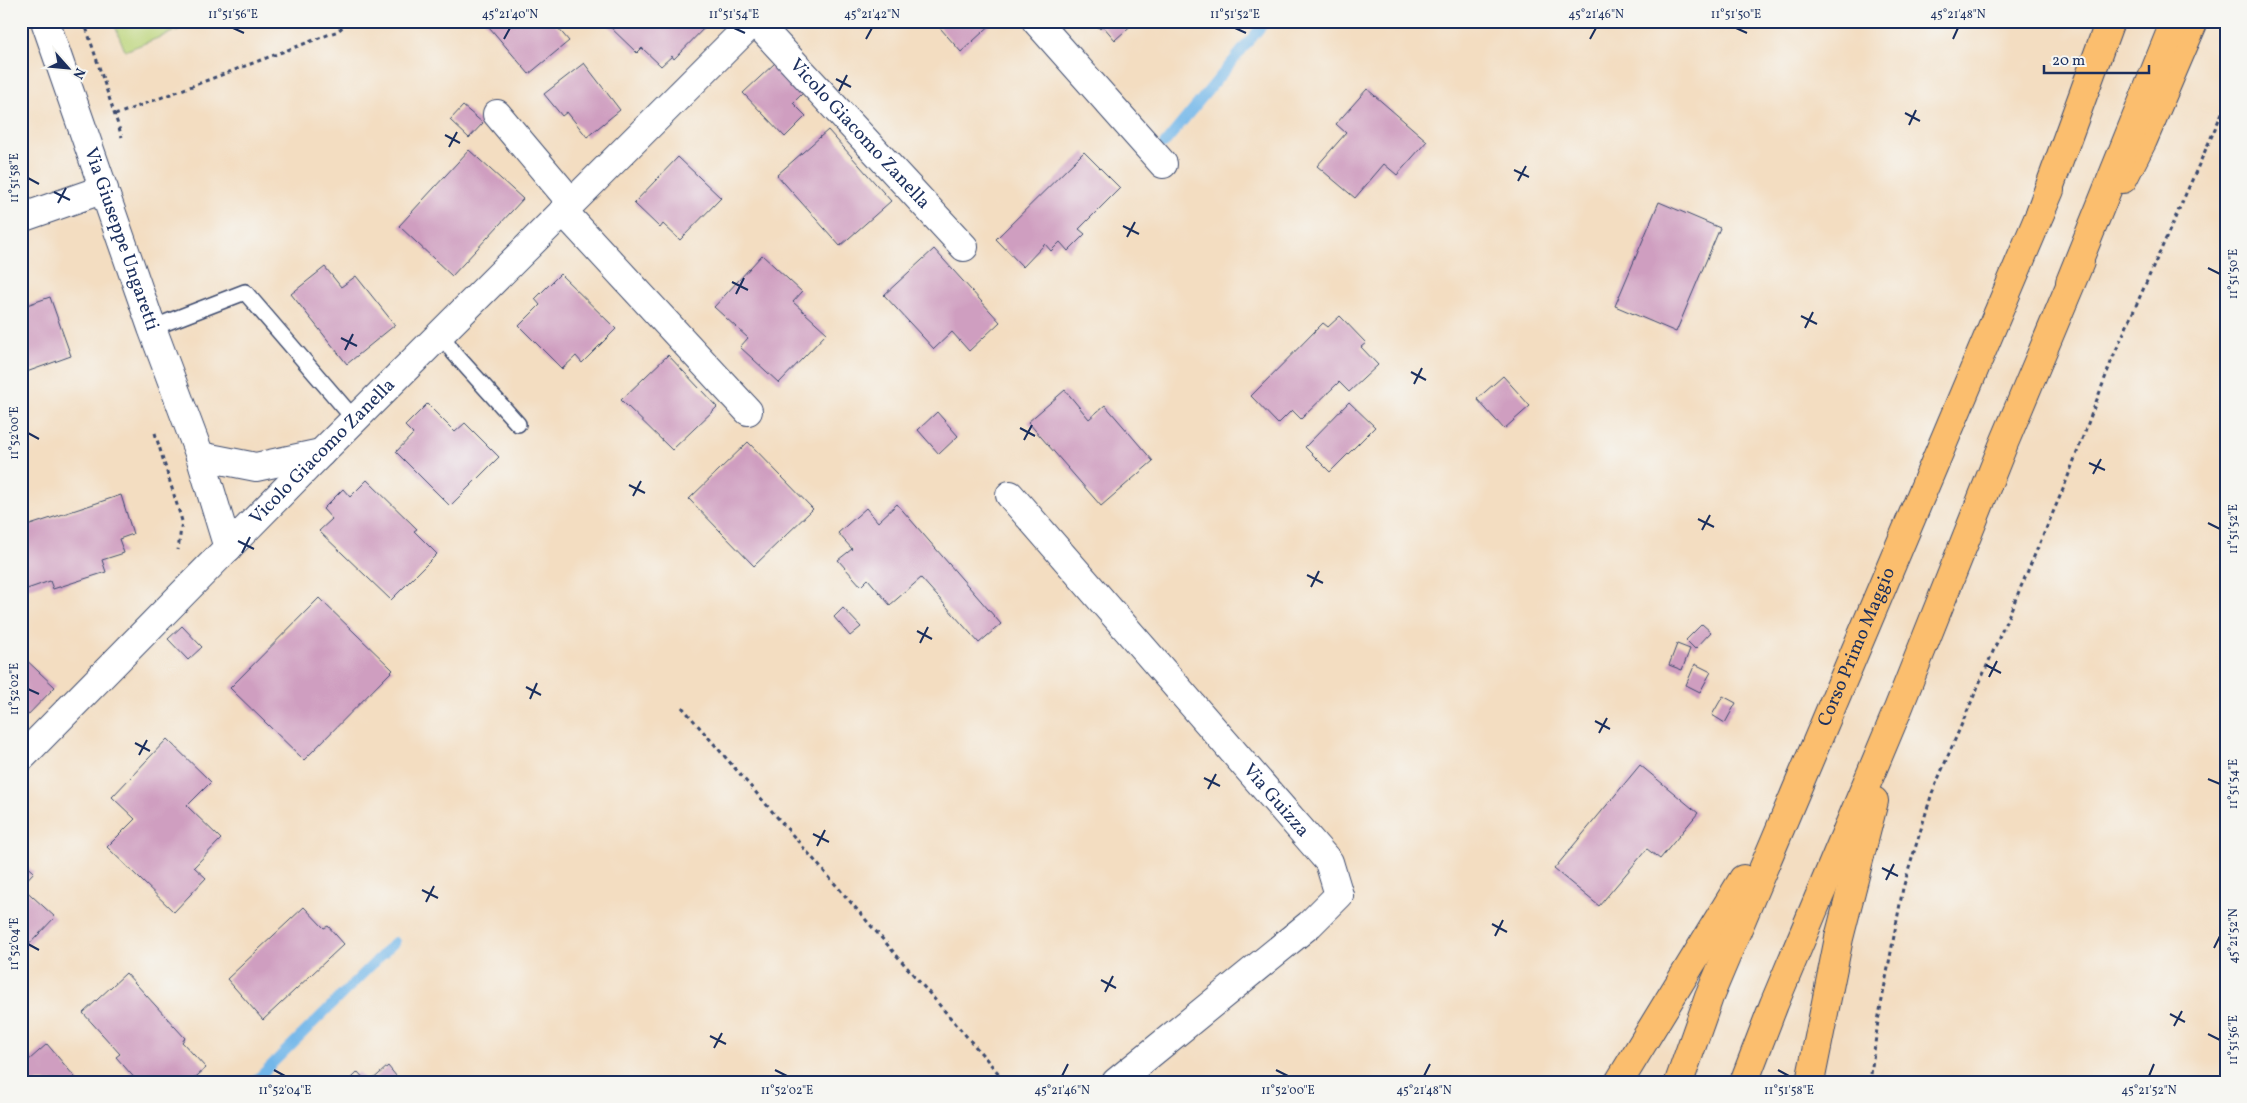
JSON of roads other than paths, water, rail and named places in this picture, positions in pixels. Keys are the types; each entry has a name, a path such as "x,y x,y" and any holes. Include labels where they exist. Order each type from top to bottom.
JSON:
{"highway":[{"path":"2040,213 2110,21"},
{"path":"2040,213 2122,21"},
{"path":"1744,1082 1898,709 2175,21"},
{"path":"2070,282 2143,140 2194,21"},
{"name":"Corso Primo Maggio","path":"1679,1082 1709,996 2040,213"},
{"path":"1810,1082 1839,938 1898,709"},
{"path":"1619,1082 1679,986 1795,791"}],"street":[{"name":"Via Giuseppe Ungaretti","path":"45,21 152,328 200,456 228,548"},
{"name":"Vicolo Giacomo Zanella","path":"21,758 321,453 567,206 755,21 964,247"},
{"path":"1036,21 1163,164"},
{"path":"497,114 567,206 748,411"},
{"path":"21,218 104,189"},
{"path":"200,456 256,467 321,453"},
{"name":"Via Guizza","path":"1010,495 1329,862 1339,894 1310,924 1116,1082"}],"lane":[{"path":"152,328 245,292 355,420"},
{"path":"440,334 454,353 518,424"}],"waterway":[{"path":"1164,144 1266,21"},
{"path":"254,1082 395,942"}]}
